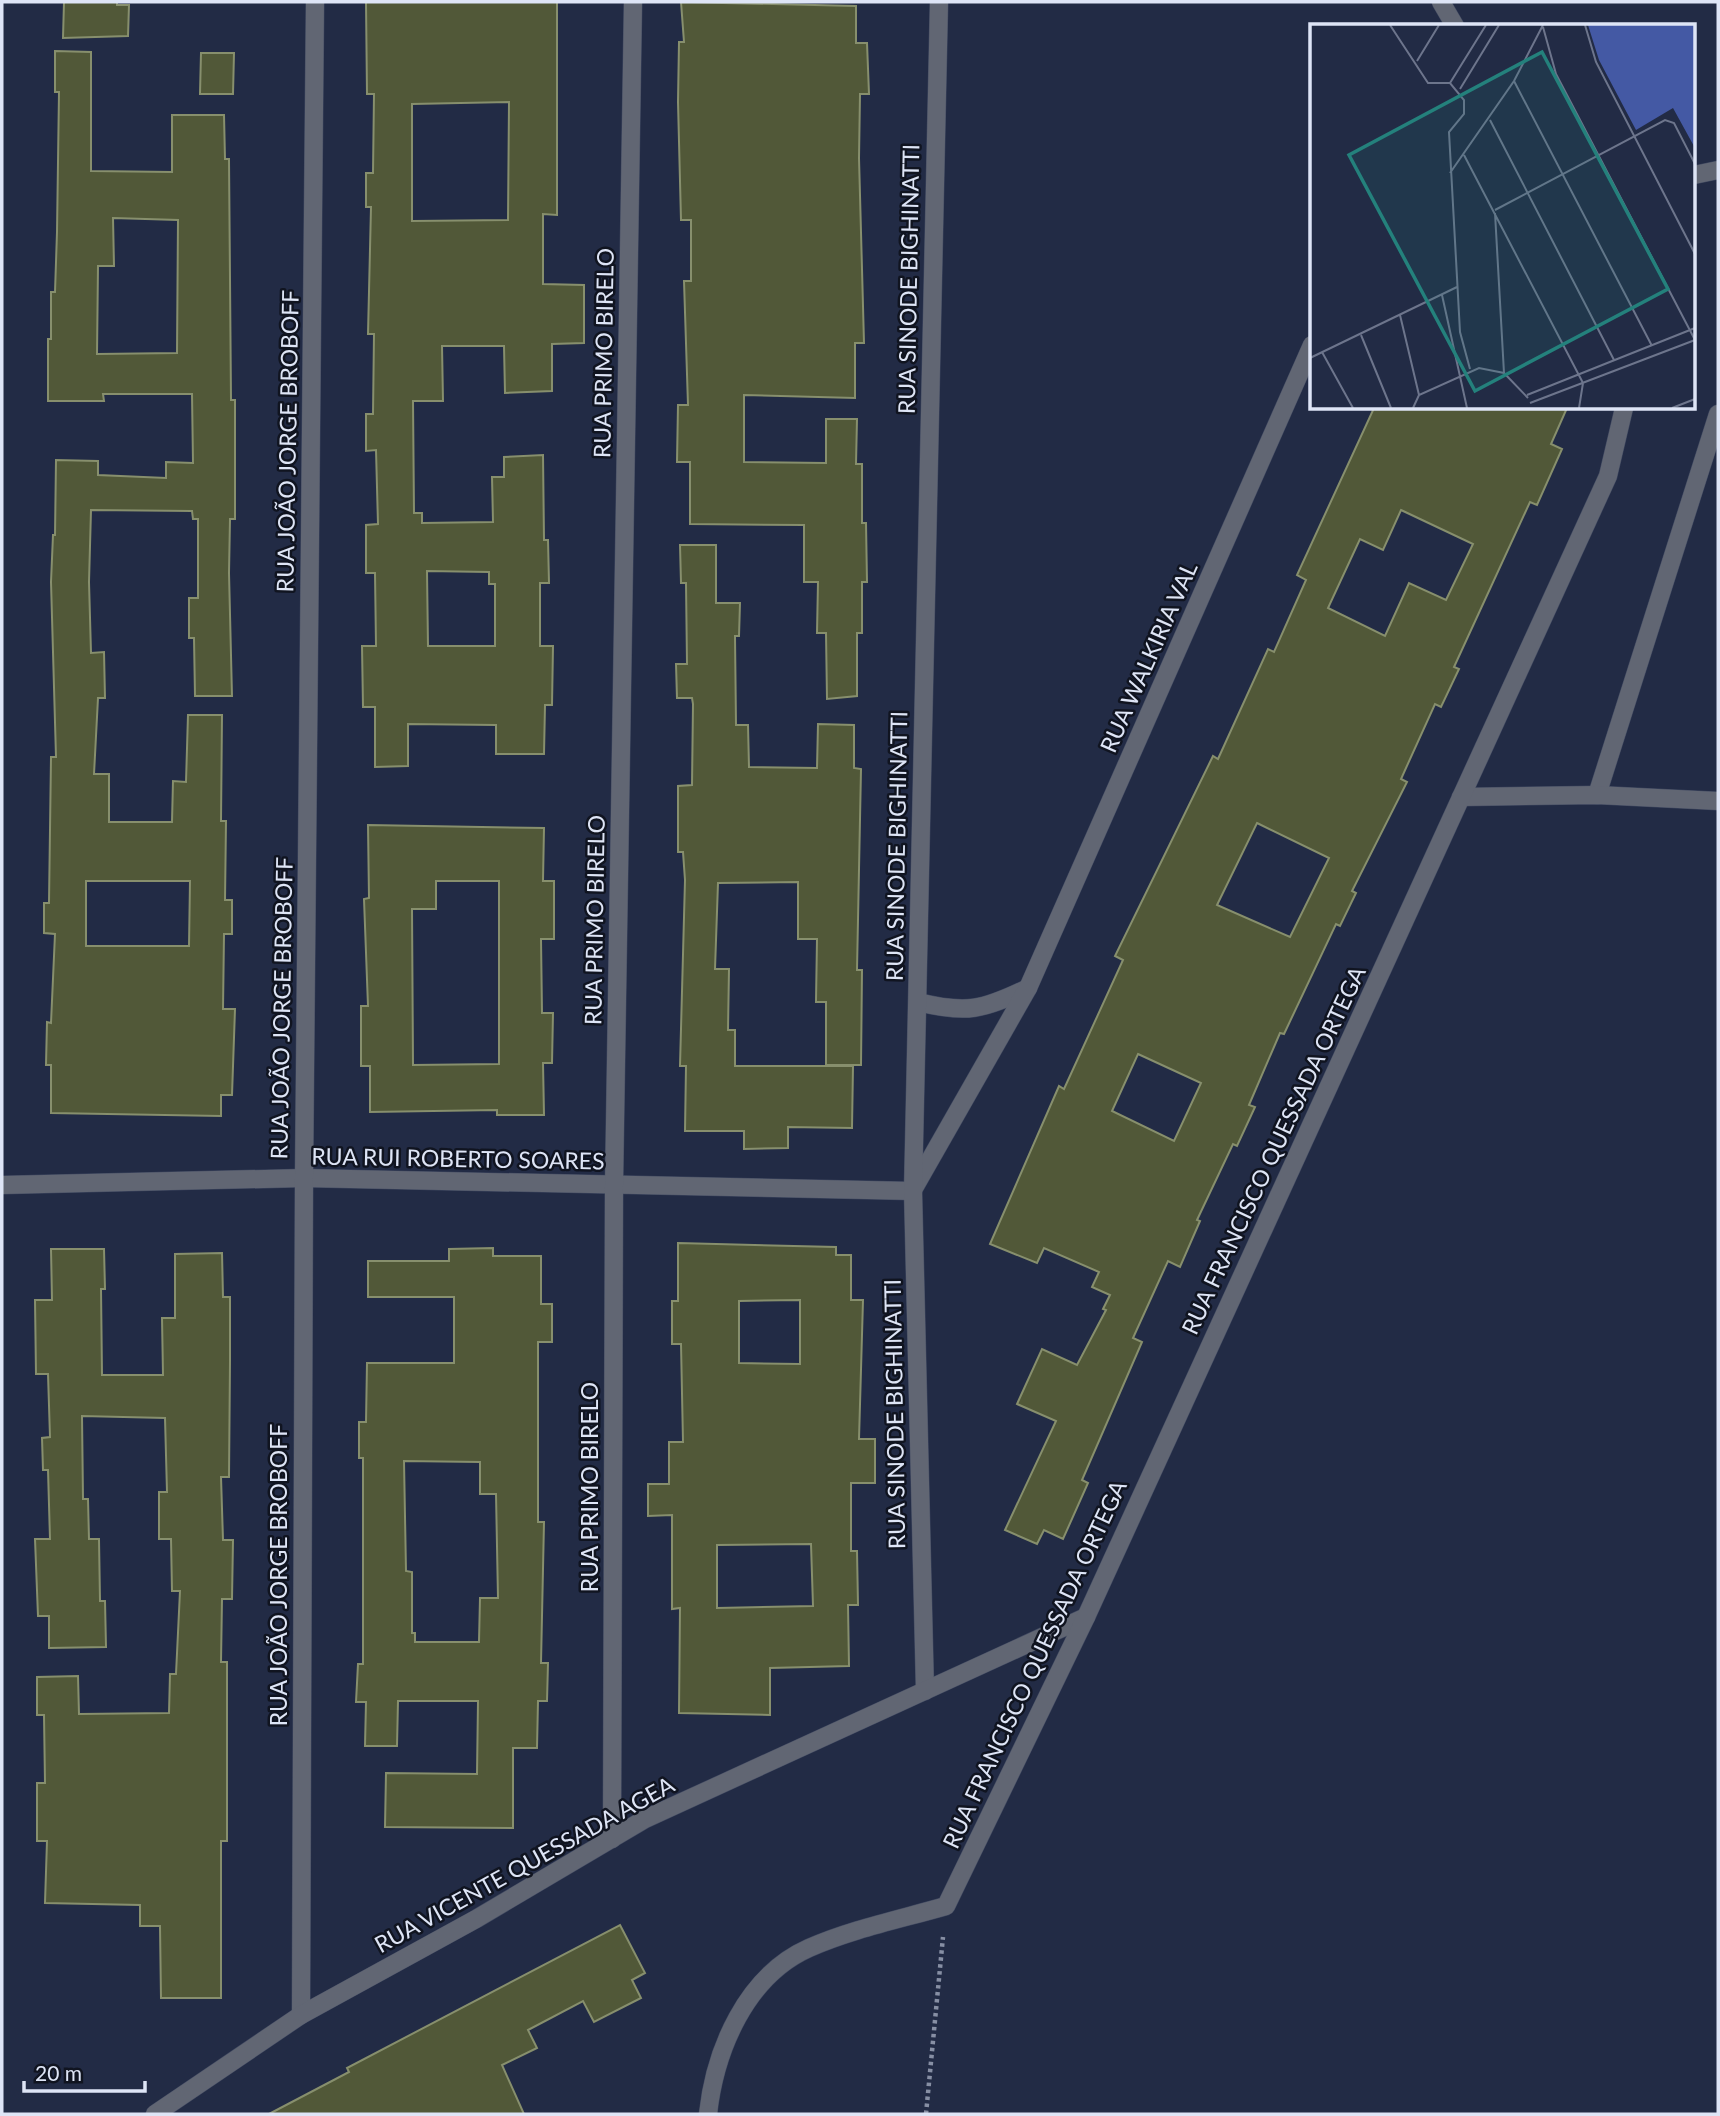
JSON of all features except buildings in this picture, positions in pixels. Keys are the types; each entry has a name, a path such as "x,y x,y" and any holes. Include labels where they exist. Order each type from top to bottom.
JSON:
{"street":[{"name":"RUA JOÃO JORGE BROBOFF","path":"301,2015 304,1178 315,2"},
{"name":"RUA PRIMO BIRELO","path":"612,1839 614,1186 633,2"},
{"name":"RUA SINODE BIGHINATTI","path":"925,1691 913,1191 939,2"},
{"path":"1441,2 1453,24"},
{"path":"1696,175 1718,170"},
{"name":"RUA WALKIRIA VAL","path":"913,1191 1028,988 1310,350"},
{"name":"RUA FRANCISCO QUESSADA ORTEGA","path":"946,1906 1086,1617 1608,476 1624,410"},
{"path":"1597,795 1718,414"},
{"path":"1461,797 1597,795 1718,801"},
{"path":"918,1002 950,1010 990,1007 1028,988"},
{"name":"RUA RUI ROBERTO SOARES","path":"2,1185 304,1178 913,1191"},
{"name":"RUA VICENTE QUESSADA AGEA","path":"155,2114 301,2015 477,1919 645,1819 1086,1617"},
{"path":"708,2114 715,2073 739,2013 775,1971 807,1949 946,1906"}],"path":[{"path":"926,2114 946,1906"}]}
